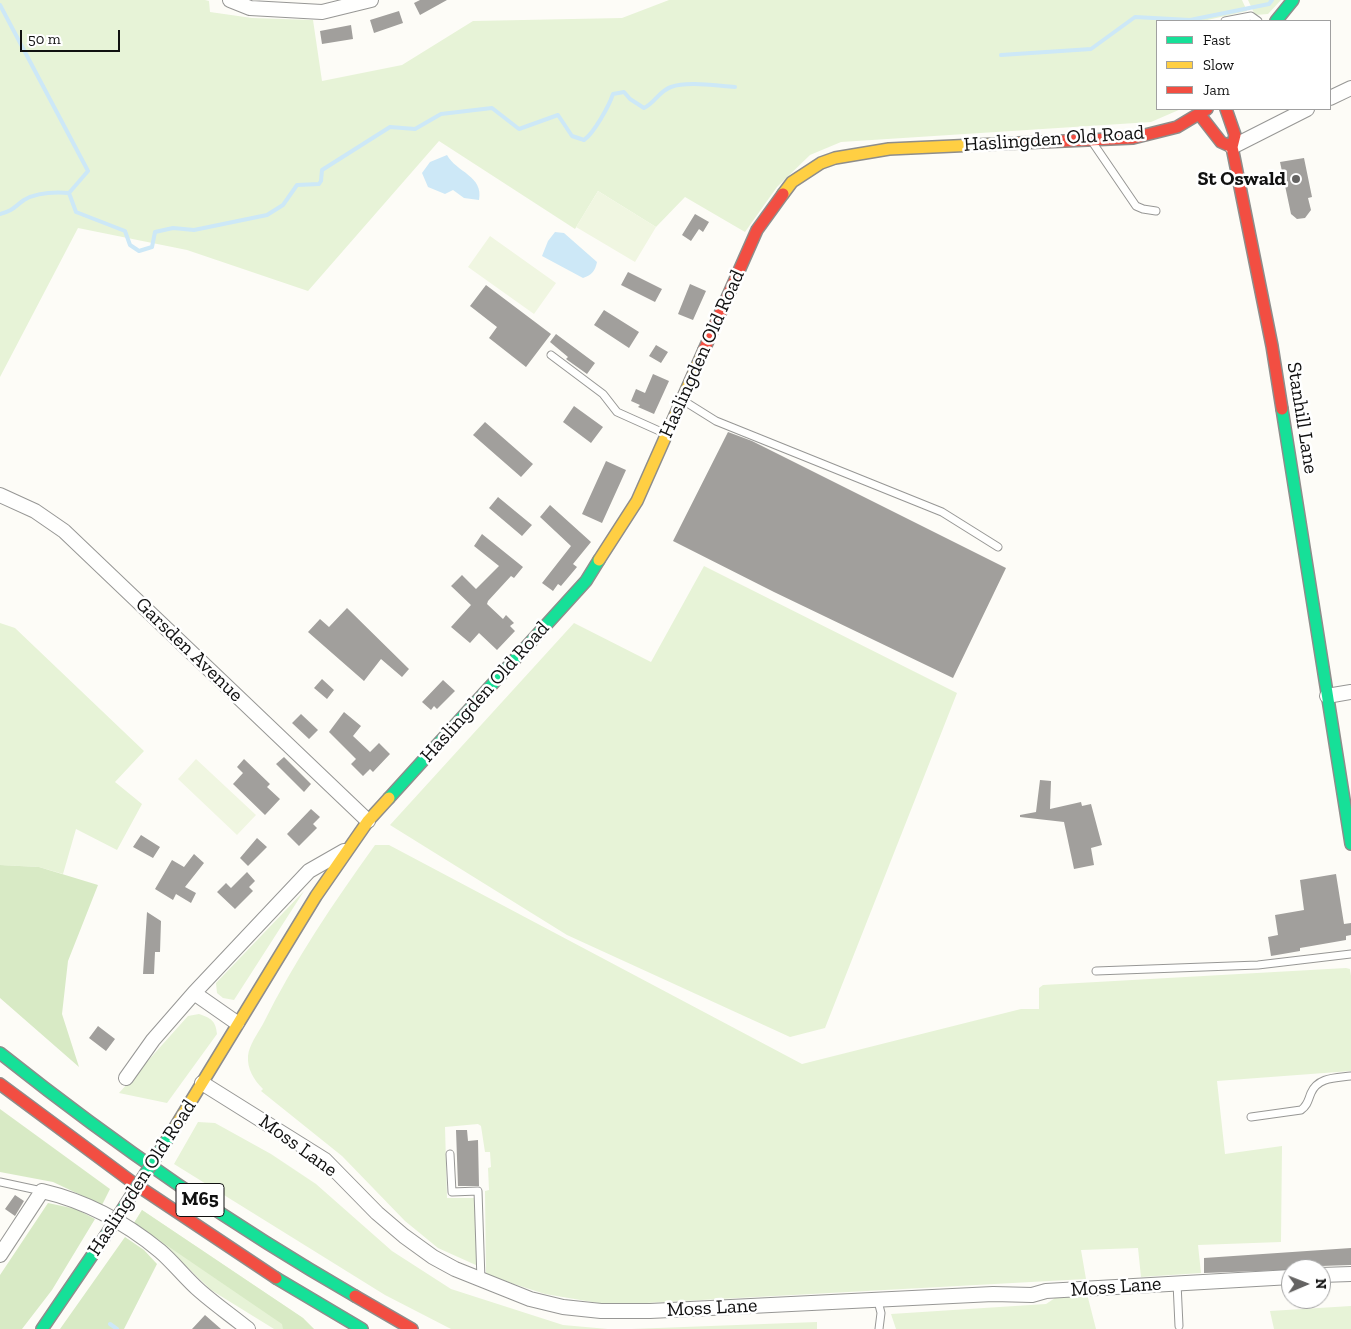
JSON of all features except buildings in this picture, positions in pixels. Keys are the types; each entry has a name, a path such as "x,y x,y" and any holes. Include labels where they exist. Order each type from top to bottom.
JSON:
{"main road":[{"path":"1277,20 1293,0"},
{"name":"Stanhill Lane","path":"1226,110 1235,135 1232,146 1272,346 1351,844"},
{"path":"1203,112 1221,142 1232,146"},
{"name":"Haslingden Old Road","path":"42,1329 174,1130 236,1023 346,850 368,821 586,581 637,502 757,230 792,182 805,172 835,158 889,149 1133,138 1166,130 1203,112"},
{"name":"M65","path":"0,1053 128,1150 214,1210 319,1275 412,1329"},
{"name":"M65","path":"0,1084 85,1149 195,1227 299,1293 362,1329"}],"street":[{"path":"230,0 250,8 322,12 371,0"},
{"path":"1331,98 1351,88"},
{"path":"1232,146 1306,110"},
{"name":"Garsden Avenue","path":"0,495 35,511 64,530 368,821"},
{"path":"1327,696 1351,692"},
{"name":"Haslingden Old Road","path":"126,1078 153,1040 194,993 310,871 346,850"},
{"path":"194,993 236,1023"},
{"name":"Moss Lane","path":"202,1083 325,1160 377,1213 432,1257 481,1281 547,1303 601,1312 878,1301 994,1294 1032,1295 1046,1292 1177,1282 1281,1277"},
{"path":"0,1255 42,1191 90,1206 128,1228 159,1251 200,1291 248,1329"},
{"path":"1331,1275 1351,1274"}],"lane":[{"path":"1230,20 1251,16 1257,20"},
{"path":"1092,141 1130,199 1143,209 1156,210"},
{"path":"551,355 603,394 617,412 666,434"},
{"path":"681,400 716,421 942,512 998,547"},
{"path":"1096,971 1258,965 1351,954"},
{"path":"1251,1117 1301,1110 1307,1105 1314,1088 1321,1080 1351,1076"},
{"path":"450,1154 452,1192 478,1191 481,1281"},
{"path":"0,1182 42,1191"},
{"path":"1177,1282 1179,1326"},
{"path":"878,1301 881,1313 879,1329"}],"green space":[{"path":"0,0 205,0 209,1 210,12 252,18 313,20 322,81 402,65 473,21 622,18 669,0 1242,0 1247,11 1207,20 1156,20 1156,110 1179,110 1151,122 841,142 810,155 777,187 745,232 685,197 656,227 598,191 575,229 439,141 308,291 187,250 78,228 0,377"},
{"path":"1248,0 1281,0 1268,14 1255,15"},
{"path":"598,191 656,227 635,262 576,227"},
{"path":"490,236 556,283 534,314 468,267"},
{"path":"704,566 957,693 825,1028 790,1037 567,935 390,825 574,623 651,662"},
{"path":"0,623 15,628 144,751 115,782 142,804 117,850 76,829 63,874 39,867 0,865"},
{"path":"196,759 256,815 237,835 178,779"},
{"path":"375,845 389,845 802,1064 1021,1009 1039,1009 1039,988 1043,985 1346,968 1350,969 1351,976 1351,1071 1217,1081 1225,1154 1282,1146 1281,1242 1198,1245 1201,1273 1141,1277 1138,1248 1081,1250 1086,1279 610,1305 545,1294 486,1275 485,1191 489,1190 488,1168 491,1167 490,1152 485,1152 481,1126 478,1124 445,1127 447,1198 476,1198 478,1266 438,1248 405,1221 342,1156 261,1091 263,1089 250,1070 248,1056 250,1048 288,977 330,910"},
{"path":"0,865 39,867 98,885 68,961 62,1014 79,1067 0,998"},
{"path":"304,891 234,1000 223,998 217,993 216,983"},
{"path":"199,1014 212,1021 217,1034 167,1103 119,1093 188,1016"},
{"path":"0,1109 110,1189 102,1205 53,1182 0,1172"},
{"path":"198,1122 215,1123 271,1154 316,1184 392,1251 451,1289 563,1325 608,1329 451,1329 385,1295 174,1164"},
{"path":"48,1203 76,1209 95,1219 52,1290 22,1329 0,1329 0,1275"},
{"path":"142,1210 303,1318 314,1329 274,1329 211,1290 159,1240 134,1223"},
{"path":"142,1210 303,1318 314,1329 283,1329 282,1324 134,1223"},
{"path":"125,1237 144,1250 157,1264 124,1329 60,1329"},
{"path":"1087,1294 1096,1329 896,1329 891,1314 1046,1304 1055,1298"},
{"path":"1351,1306 1351,1329 1274,1329 1270,1311 1331,1309 1331,1307"},
{"path":"817,1322 817,1329 631,1329"}],"water":[{"path":"447,155 477,185 479,200 464,198 453,190 445,194 428,187 422,173 430,162"},
{"path":"555,232 564,233 597,262 591,274 583,278 542,256 548,241"}],"waterway":[{"path":"1001,55 1091,49 1135,17 1190,20 1269,4 1272,0"},
{"path":"0,5 88,171 69,193"},
{"path":"0,214 11,210 24,200 40,194 69,193 76,212 125,231 130,245 139,251 152,247 155,232 173,228 194,230 267,215 283,205 297,185 319,184 322,170 390,127 415,129 441,114 492,108 519,129 558,115 572,136 584,140 601,119 613,94 624,92 630,99 644,108 667,89 678,85 694,84 735,87"},
{"path":"110,1324 117,1329"}],"traffic: fast":[{"path":"1277,20 1293,0"},
{"path":"1282,409 1351,844"},
{"path":"389,798 586,581 599,560"},
{"path":"0,1053 86,1119 173,1181 308,1269 355,1296"},
{"path":"104,1238 174,1129"},
{"path":"42,1329 104,1238"},
{"path":"276,1278 362,1329"}],"traffic: slow":[{"path":"783,194 792,182 821,163 835,158 889,149 1019,143"},
{"path":"599,560 637,501 704,350"},
{"path":"174,1129 316,896 368,821 389,798"}],"traffic: jam":[{"path":"1019,143 1133,138 1177,127 1205,110"},
{"path":"1226,110 1235,135 1232,147 1272,346 1282,409"},
{"path":"1200,115 1221,142 1232,147"},
{"path":"704,350 757,230 783,194"},
{"path":"0,1084 132,1182 276,1278"},
{"path":"355,1296 412,1329"}],"place":[{"name":"St Oswald","path":"1296,179"}]}
